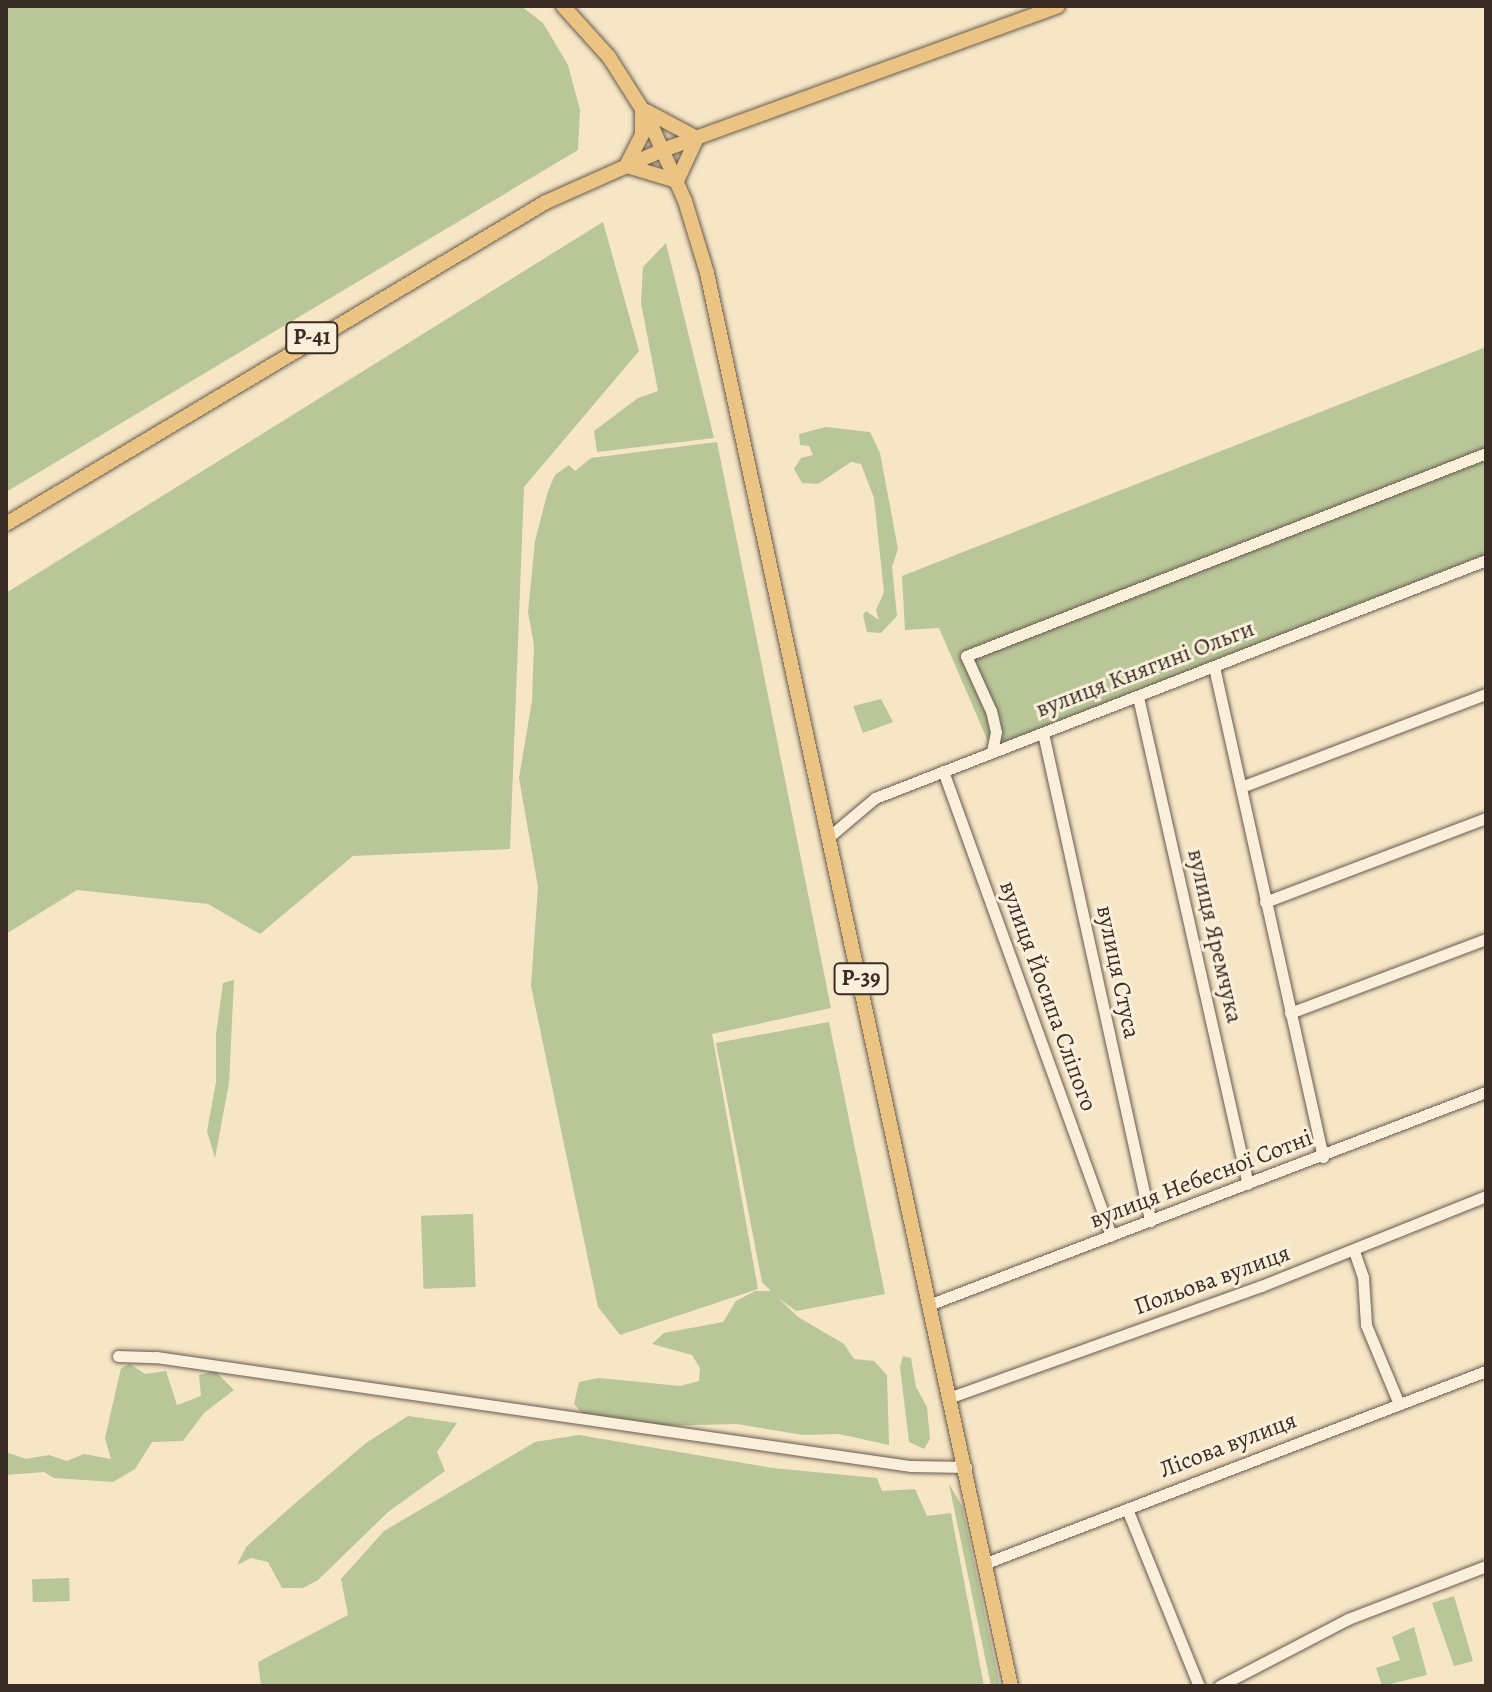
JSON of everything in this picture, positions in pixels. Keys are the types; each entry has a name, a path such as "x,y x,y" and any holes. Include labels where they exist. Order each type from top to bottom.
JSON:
{"main road":[{"name":"Р-39","path":"563,6 609,57 642,108 663,150 677,181 723,335 1011,1686"},
{"name":"Р-41","path":"6,524 434,265 546,202 663,150 1058,6"},
{"path":"642,108 697,138 677,181 626,166 642,135 642,108"}],"street":[{"path":"992,752 996,732 991,711 966,656 1486,453"},
{"name":"вулиця Княгині Ольги","path":"830,836 875,798 1486,560"},
{"path":"1214,667 1323,1157"},
{"path":"1241,787 1486,694"},
{"name":"вулиця Яремчука","path":"1138,697 1248,1184"},
{"name":"вулиця Стуса","path":"1043,733 1150,1221"},
{"name":"вулиця Йосипа Сліпого","path":"943,771 1111,1236"},
{"path":"1265,902 1486,818"},
{"path":"1290,1013 1486,939"},
{"name":"вулиця Небесної Сотні","path":"931,1304 1323,1157 1486,1092"},
{"name":"Польова вулиця","path":"951,1397 1354,1251 1486,1196"},
{"path":"1354,1251 1363,1277 1366,1325 1399,1404"},
{"path":"118,1356 156,1357 911,1466 966,1467"},
{"name":"Лісова вулиця","path":"986,1563 1486,1371"},
{"path":"1127,1509 1199,1686"},
{"path":"1219,1686 1348,1619 1486,1566"}],"green space":[{"path":"6,6 521,6 543,23 568,65 580,110 578,150 6,492"},
{"path":"603,222 639,351 524,487 510,849 353,856 260,934 208,904 77,890 6,934 6,593"},
{"path":"666,243 714,438 597,452 594,431 638,398 658,391 641,303 643,267"},
{"path":"1486,347 1486,554 1000,747 990,746 939,628 905,630 902,576"},
{"path":"826,427 870,432 880,453 898,549 892,567 897,616 881,633 867,632 863,615 866,611 879,620 876,610 884,592 874,498 861,464 851,462 818,484 802,483 794,469 801,458 813,455 809,446 800,445 799,434"},
{"path":"717,442 831,1008 712,1034 758,1289 620,1335 598,1307 531,986 538,887 519,778 532,701 534,645 528,612 535,541 555,475 569,465 575,471 591,458"},
{"path":"881,699 893,722 863,733 853,706"},
{"path":"234,980 229,1083 215,1158 207,1131 216,1082 216,1035 223,983"},
{"path":"829,1022 885,1294 796,1311 777,1297 798,1317 844,1344 854,1359 874,1361 887,1375 889,1445 839,1434 803,1435 737,1424 656,1426 584,1415 574,1404 579,1382 599,1378 680,1386 699,1381 700,1368 692,1355 652,1344 664,1333 723,1322 736,1301 755,1291 771,1291 762,1282 716,1043"},
{"path":"473,1214 476,1287 424,1289 421,1216"},
{"path":"903,1356 911,1358 916,1387 927,1407 930,1439 924,1449 909,1442 900,1367"},
{"path":"130,1364 145,1374 166,1371 177,1405 201,1396 199,1375 215,1371 234,1390 204,1413 183,1441 152,1442 135,1469 113,1482 54,1478 44,1472 6,1475 6,1452 26,1459 49,1455 67,1461 84,1454 111,1459 105,1438 121,1368"},
{"path":"408,1416 457,1423 437,1452 445,1471 388,1512 318,1580 303,1588 282,1588 268,1562 251,1558 237,1565 246,1547 292,1506 366,1443"},
{"path":"579,1435 773,1468 877,1478 882,1491 915,1489 927,1516 951,1513 984,1686 261,1686 258,1662 348,1615 341,1579 384,1531 535,1442"},
{"path":"949,1484 962,1506 1000,1686 991,1686"},
{"path":"69,1578 70,1601 33,1602 32,1579"},
{"path":"1454,1596 1473,1661 1454,1666 1432,1603"},
{"path":"1414,1627 1427,1675 1382,1686 1376,1668 1400,1660 1392,1637"}]}
